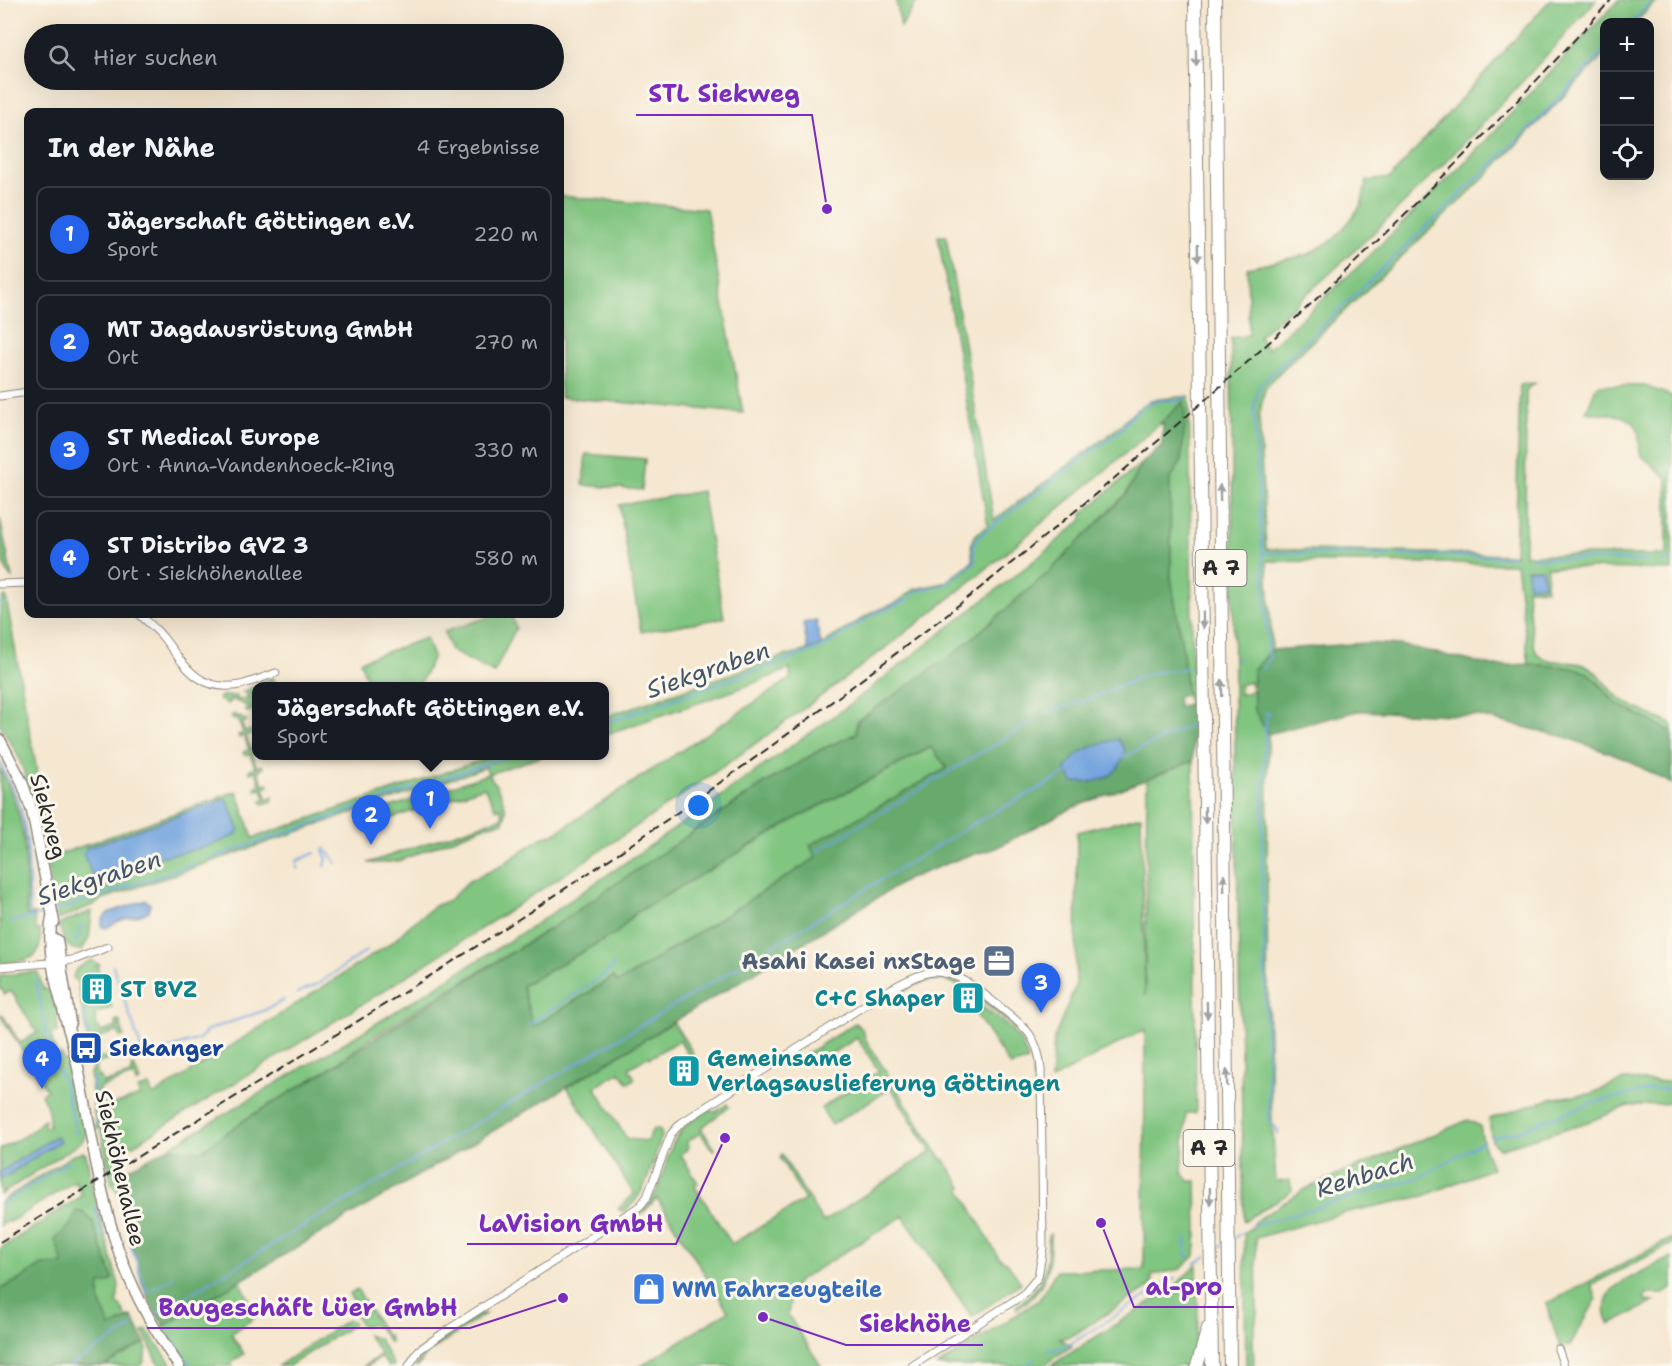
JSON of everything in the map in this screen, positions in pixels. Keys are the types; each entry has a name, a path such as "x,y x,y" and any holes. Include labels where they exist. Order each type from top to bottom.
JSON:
{"highway":[{"name":"A 7","path":"1196,0 1212,1366"},
{"name":"A 7","path":"1215,0 1230,1366"},
{"path":"1197,1366 1211,1315"}],"main road":[{"name":"Siekweg","path":"0,740 19,775 32,811 50,916"},
{"name":"Siekhöhenallee","path":"50,916 62,1010 71,1038 103,1191 118,1249 142,1306 179,1366"}],"street":[{"path":"0,396 24,393"},
{"path":"0,584 24,583"},
{"path":"144,618 157,629 189,671 215,685 236,685 276,673"},
{"path":"0,967 76,959 108,947"},
{"path":"409,1366 419,1350 463,1319 640,1206 646,1197 671,1134 681,1123 908,980 924,974 941,973 956,977 977,989 1029,1032 1038,1049 1041,1069 1043,1248 1038,1277 1023,1295 912,1366"},
{"path":"1558,1349 1564,1366"}],"green space":[{"path":"896,0 918,0 901,27"},
{"path":"1550,0 1596,0 1434,174 1305,296 1260,335 1259,338 1268,349 1359,266 1474,153 1600,20 1600,59 1481,181 1280,372 1265,389 1259,416 1266,549 1515,555 1520,385 1535,383 1526,391 1525,555 1667,555 1667,478 1640,454 1638,430 1635,424 1615,415 1586,412 1597,385 1645,386 1672,396 1672,570 1547,567 1546,589 1527,589 1532,633 1537,653 1548,660 1583,664 1589,667 1621,699 1672,724 1672,732 1617,704 1597,681 1572,668 1529,664 1516,564 1267,561 1272,650 1253,670 1253,685 1251,686 1250,682 1239,685 1240,694 1250,692 1254,688 1254,709 1268,734 1268,958 1272,1126 1276,1182 1290,1180 1292,1190 1244,1221 1234,697 1231,338 1249,335 1247,268 1309,254 1333,240 1361,205 1367,181 1390,178"},
{"path":"1619,0 1657,0 1640,18 1602,18"},
{"path":"564,196 706,209 743,413 564,397"},
{"path":"938,236 946,236 994,520 1113,432 1137,409 1151,400 1189,396 1193,704 1188,705 1183,653 1171,578 1170,480 1181,462 1184,402 948,600 837,685 608,846 373,997 127,1147 115,1156 122,1172 124,1171 119,1193 112,1185 100,1127 96,1129 90,1072 93,1071 77,981 73,977 76,969 91,960 100,965 97,966 102,979 89,984 94,998 106,992 112,1008 95,1014 97,1027 101,1032 117,1027 115,1021 119,1020 124,1036 120,1037 118,1031 94,1039 95,1053 98,1053 100,1058 124,1050 123,1044 127,1043 132,1058 128,1060 126,1054 96,1064 98,1078 101,1077 103,1083 106,1082 132,1073 131,1067 134,1066 140,1081 136,1083 133,1076 99,1088 101,1102 103,1101 106,1107 140,1096 138,1089 149,1086 153,1096 385,947 435,906 449,900 469,881 499,867 541,838 554,834 790,679 790,669 609,733 609,715 819,646 873,612 896,603 915,589 944,583 973,561 972,540 988,525"},
{"path":"1184,401 1185,425 1181,462 1170,480 1171,578 1187,695 1177,697 1178,706 1193,704 1193,761 1070,809 994,849 964,857 908,879 532,1108 164,1326 154,1311 142,1283 119,1193 124,1171 168,1148 201,1151 246,1119 548,930 764,784 820,750 856,734 857,721 955,653 1050,571 1126,494 1144,461 1162,445 1163,424 1160,424","holes":["931,747 947,768 810,845 816,858 618,983 613,977 533,1027 522,985 618,932 634,914 797,818"]},
{"path":"586,454 645,459 642,490 583,485"},
{"path":"1144,461 1126,494 1050,571 955,653 857,721 856,734 820,750 764,784 548,930 373,1036 334,1066 246,1119 201,1151 168,1148 369,1028 530,928 687,820 848,706 1040,556 1084,518 1082,514"},
{"path":"702,491 724,618 641,632 619,505"},
{"path":"0,518 12,578 3,559"},
{"path":"3,597 6,597 52,857 237,791 253,838 481,760 531,760 489,774 504,804 503,822 485,826 399,861 368,863 503,817 500,807 496,809 484,787 384,821 370,814 488,774 486,767 103,899 58,920 34,800 18,756 0,724 0,606"},
{"path":"485,618 512,618 516,628 494,673 451,651 444,632"},
{"path":"426,638 433,657 421,682 371,682 367,680 360,661"},
{"path":"1365,643 1401,645 1493,666 1529,664 1572,668 1588,673 1617,704 1672,732 1672,784 1625,759 1565,737 1477,716 1358,711 1268,734 1254,709 1253,670 1272,650"},
{"path":"273,677 275,682 263,682"},
{"path":"252,688 252,710 245,711 247,706 231,699 228,704 218,699 221,696 237,696 237,700 247,699 247,693 243,692"},
{"path":"234,714 247,721 242,724 245,732 250,730 252,734 246,736 252,749 252,759 250,754 244,755 243,752 249,750 244,736 239,738 238,735 243,733 238,719 233,720 231,716"},
{"path":"932,747 948,768 811,845 816,858 618,983 613,977 533,1028 522,986 618,932 634,914 797,818"},
{"path":"252,760 254,760 257,767 262,765 263,768 258,771 263,784 268,783 269,786 264,788 268,799 273,797 272,801 264,804 261,802 265,799 262,789 256,790 255,787 260,785 256,771 250,773 249,770 255,767"},
{"path":"1193,761 1196,1113 1186,1113 1182,1172 1189,1181 1196,1181 1195,1256 1181,1269 1152,1275 1152,1285 1070,1337 1059,1338 1072,1346 1042,1366 937,1366 1039,1300 1056,1271 1144,1269 1145,1029 1051,1080 1054,1039 1076,984 1077,832 1141,816 1145,995 1147,778"},
{"path":"0,769 16,805 21,823 26,858 27,915 34,914 36,930 40,930 41,940 36,954 32,957 26,960 0,963"},
{"path":"92,911 89,938 82,950 71,948 63,939 59,924"},
{"path":"38,972 43,989 53,988 56,998 58,1032 51,1033 56,1056 62,1055 71,1073 87,1133 83,1140 74,1147 0,1195 0,1150 30,1132 42,1120 45,1119 44,1127 49,1127 49,1118 41,1094 47,1090 0,1015 2,1014 20,1043 37,1033 11,991 5,994 0,988 0,975"},
{"path":"930,977 954,981 966,987 1018,1027 1031,1048 1035,1062 1037,1087 1034,1087 1032,1058 1025,1041 1005,1020 978,998 944,980 923,982 904,991 904,988"},
{"path":"974,1001 1015,1034 1021,1042 1028,1061 1010,1066 970,1005"},
{"path":"673,1022 693,1053 689,1056 679,1040 629,1068 635,1079 628,1083 620,1072 595,1087 627,1139 647,1141 653,1129 658,1128 661,1131 662,1137 644,1187 632,1205 623,1212 618,1209 634,1194 567,1087"},
{"path":"855,1023 862,1029 866,1040 935,1150 944,1159 962,1187 961,1190 999,1258 1008,1263 1021,1283 972,1317 903,1216 798,1281 791,1297 788,1315 821,1366 641,1366 728,1311 657,1198 639,1217 611,1234 612,1230 637,1214 650,1202 659,1185 676,1138 690,1122 708,1110 715,1112 727,1104 729,1107 701,1128 715,1149 713,1150 700,1133 687,1142 689,1147 681,1155 698,1183 694,1185 732,1244 805,1200 780,1158 782,1155 823,1222 931,1152 891,1088 832,1125 821,1108 879,1071 857,1038 812,1065 809,1065 803,1056"},
{"path":"1624,1080 1672,1082 1672,1103 1628,1106 1588,1122 1499,1149 1492,1142 1489,1119 1553,1098 1590,1094"},
{"path":"1468,1120 1480,1126 1484,1147 1492,1168 1424,1196 1343,1213 1256,1238 1257,1313 1253,1339 1254,1366 1246,1366 1244,1232 1253,1227 1254,1222 1305,1189"},
{"path":"76,1153 86,1154 93,1191 119,1285 117,1303 126,1317 132,1317 147,1349 143,1364 139,1366 0,1366 0,1249 82,1196 75,1181 0,1226 0,1202"},
{"path":"77,1211 84,1213 92,1221 113,1278 110,1282 100,1284 99,1298 110,1327 132,1317 145,1343 104,1366 0,1366 0,1289 42,1265 63,1264 55,1239 71,1224"},
{"path":"1050,1234 1048,1267 1045,1277 1035,1294 1017,1309 1016,1306 1033,1292 1043,1276"},
{"path":"1672,1238 1672,1244 1591,1285 1597,1298 1570,1345 1560,1347 1546,1304"},
{"path":"1672,1257 1672,1289 1663,1294 1645,1294 1645,1301 1654,1302 1610,1324 1606,1315 1606,1306 1613,1289"},
{"path":"1197,1264 1198,1322 1192,1366 1050,1366 1173,1288"},
{"path":"240,1280 257,1316 231,1334 244,1354 231,1362 233,1366 183,1366 160,1329"},
{"path":"357,1289 386,1336 389,1335 391,1342 389,1343 376,1326 362,1326 355,1315 360,1311 349,1294"},
{"path":"479,1314 485,1314 428,1353 418,1366 415,1366 425,1352"},
{"path":"347,1320 354,1324 289,1366 278,1366"},
{"path":"147,1330 173,1366 160,1366 143,1332"},
{"path":"367,1335 379,1339 394,1366 388,1366 381,1357 364,1366 380,1355"}],"water":[{"path":"1527,569 1542,569 1544,585 1528,586"},
{"path":"816,620 821,645 808,650 803,623"},
{"path":"1118,739 1125,750 1113,773 1100,780 1073,782 1066,770 1075,757 1087,749"},
{"path":"224,799 228,801 239,829 237,834 204,847 146,860 105,875 92,875 84,855 86,848"},
{"path":"146,900 150,904 149,911 117,922 107,928 102,927 102,920 108,913"},
{"path":"56,1136 60,1141 0,1180 0,1172"}],"waterway":[{"path":"1636,18 1653,0"},
{"path":"1262,669 1269,659 1254,408 1259,386 1531,127 1600,55"},
{"path":"609,721 822,648 876,613 907,600 916,591 946,585 975,562 973,543 984,532 1119,431 1138,409 1147,403 1162,400 1176,402 1186,397"},
{"path":"1263,553 1391,555"},
{"path":"1398,555 1514,557"},
{"path":"1531,558 1647,561"},
{"path":"1661,561 1672,561"},
{"path":"1048,712 1087,700 1150,673 1190,668"},
{"path":"1265,713 1269,713 1265,723 1262,867 1269,1121 1277,1129 1278,1134"},
{"path":"817,851 1037,719"},
{"path":"1121,758 1191,725"},
{"name":"Siekgraben","path":"209,859 497,760"},
{"path":"0,763 16,797 23,820 28,856 30,918"},
{"path":"156,1314 695,993 973,824 1069,772"},
{"path":"325,848 337,863"},
{"path":"323,850 327,859 325,866"},
{"path":"80,853 86,852"},
{"path":"297,869 297,861 315,853"},
{"name":"Siekgraben","path":"55,911 197,863"},
{"path":"122,866 128,886"},
{"name":"Siekgraben","path":"11,922 50,912"},
{"path":"75,943 81,924"},
{"path":"297,993 318,984 366,951"},
{"path":"529,1024 609,972 614,964"},
{"path":"113,966 143,1054 146,1056 199,1039 208,1030 263,1011 284,1000"},
{"path":"36,980 52,1060 62,1077 77,1134"},
{"path":"82,980 89,1042"},
{"path":"93,1075 98,1124"},
{"name":"Rehbach","path":"1492,1137 1518,1131 1589,1104 1651,1089 1672,1089"},
{"name":"Rehbach","path":"1252,1226 1420,1177 1482,1142"},
{"path":"0,1205 68,1162"},
{"path":"97,1208 95,1208 103,1239"},
{"name":"Rehbach","path":"1234,1238 1242,1233"},
{"path":"128,1237 147,1293 174,1276"},
{"path":"1186,1238 1186,1253 1189,1258"},
{"name":"Rehbach","path":"1214,1251 1224,1244"},
{"name":"Rehbach","path":"1196,1263 1207,1256"},
{"name":"Rehbach","path":"1047,1351 1067,1346 1175,1278"},
{"path":"70,1366 133,1326"},
{"path":"169,1336 192,1366"},
{"name":"Rehbach","path":"1025,1366 1035,1359"}],"railway":[{"path":"0,1242 504,929 668,819 796,728 921,634 1043,537 1163,436 1280,332 1394,225 1504,114 1611,0"}],"place":[{"name":"STL Siekweg","path":"827,209"},
{"name":"Jägerschaft Göttingen e.V.","path":"430,829"},
{"name":"MT Jagdausrüstung GmbH","path":"371,845"},
{"name":"Asahi Kasei nxStage","path":"999,961"},
{"name":"ST BVZ","path":"97,989"},
{"name":"C+C Shaper","path":"968,998"},
{"name":"ST Medical Europe","path":"1041,1013"},
{"name":"Siekanger","path":"86,1048"},
{"name":"Gemeinsame Verlagsauslieferung Göttingen","path":"684,1071"},
{"name":"ST Distribo GVZ 3","path":"42,1089"},
{"name":"LaVision GmbH","path":"725,1138"},
{"name":"al-pro","path":"1101,1223"},
{"name":"WM Fahrzeugteile","path":"649,1289"},
{"name":"Baugeschäft Lüer GmbH","path":"563,1298"},
{"name":"Siekhöhe","path":"763,1317"}]}
